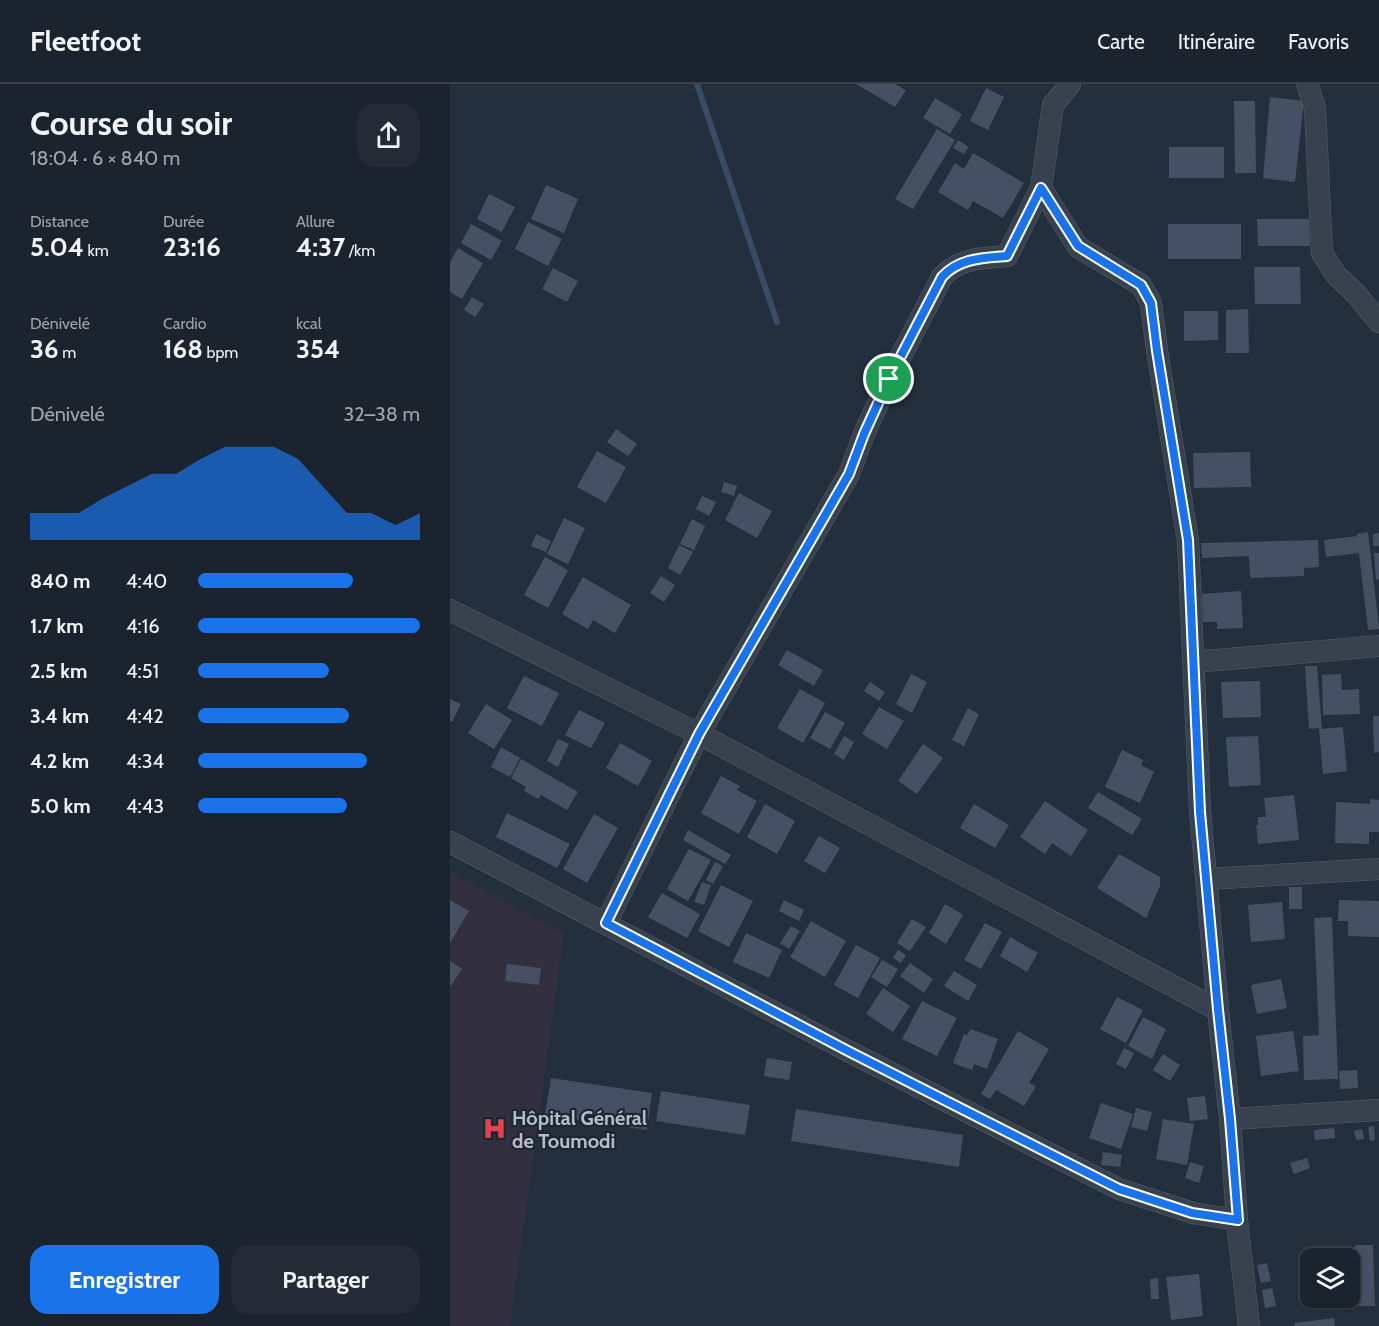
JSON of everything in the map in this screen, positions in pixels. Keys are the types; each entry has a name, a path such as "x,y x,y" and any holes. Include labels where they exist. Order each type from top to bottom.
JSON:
{"street":[{"path":"606,923 699,734 849,474 889,379 942,277 950,267 958,263 1007,256 1041,188 1053,105 1070,84"},
{"path":"1307,84 1315,108 1322,253 1336,275 1356,294 1379,322"},
{"path":"1041,188 1078,246 1141,285 1151,303 1188,540 1200,812 1249,1326"},
{"path":"450,610 699,734 1218,1010"},
{"path":"1194,662 1379,646"},
{"path":"450,842 848,1051 1119,1189 1192,1213 1238,1220"},
{"path":"1206,879 1379,869"},
{"path":"1230,1119 1379,1110"}],"shaded area":[{"name":"Hôpital Général de Toumodi","path":"450,872 564,933 510,1326 450,1326"}],"building":[{"path":"856,84 895,84 906,90 895,107"},
{"path":"986,88 1004,97 988,130 970,121"},
{"path":"1270,97 1304,101 1295,182 1263,178"},
{"path":"935,98 962,114 950,134 923,118"},
{"path":"1234,101 1255,101 1256,173 1235,173"},
{"path":"937,129 955,140 913,209 895,199"},
{"path":"958,140 969,147 964,154 953,148"},
{"path":"1169,147 1224,147 1224,178 1169,178"},
{"path":"973,153 1024,183 1003,218 973,201 968,210 938,192 955,163 964,169"},
{"path":"546,185 578,199 564,233 531,219"},
{"path":"489,194 515,207 502,232 477,219"},
{"path":"1257,219 1309,219 1310,246 1258,246"},
{"path":"528,222 562,239 548,266 515,249"},
{"path":"471,224 502,241 491,260 461,243"},
{"path":"1168,224 1241,224 1241,259 1168,259"},
{"path":"458,248 483,263 462,299 450,292 450,262"},
{"path":"1254,267 1300,267 1301,304 1255,304"},
{"path":"553,268 578,281 567,302 542,289"},
{"path":"472,297 484,304 475,317 464,310"},
{"path":"1248,309 1249,353 1226,353 1226,310"},
{"path":"1184,311 1218,311 1218,340 1184,341"},
{"path":"616,429 637,444 628,456 607,442"},
{"path":"597,451 626,467 606,503 577,487"},
{"path":"1250,452 1251,487 1194,488 1193,453"},
{"path":"724,482 737,486 734,496 721,492"},
{"path":"739,493 772,511 757,538 725,520"},
{"path":"702,496 716,502 709,516 696,509"},
{"path":"564,518 585,528 568,564 547,554"},
{"path":"692,519 705,526 694,550 680,544"},
{"path":"1368,532 1379,629 1368,630 1359,553 1326,557 1324,540 1357,536 1357,534"},
{"path":"1379,533 1379,546 1373,546 1373,534"},
{"path":"536,534 551,541 546,552 531,546"},
{"path":"1318,540 1319,567 1304,568 1304,576 1250,578 1249,556 1202,558 1201,543"},
{"path":"679,545 693,552 680,575 668,568"},
{"path":"1374,553 1379,553 1379,579 1376,580"},
{"path":"545,557 568,570 548,608 524,595"},
{"path":"661,576 675,585 664,602 650,593"},
{"path":"583,577 631,605 615,633 593,620 588,629 562,614"},
{"path":"1241,591 1243,628 1217,629 1217,622 1203,622 1202,594"},
{"path":"787,650 823,670 814,686 778,665"},
{"path":"1305,666 1317,666 1322,729 1343,727 1347,771 1323,774 1319,728 1309,729"},
{"path":"911,674 927,682 912,713 896,704"},
{"path":"1341,674 1342,690 1359,689 1360,714 1323,715 1322,675"},
{"path":"524,676 559,693 542,726 507,708"},
{"path":"1260,681 1261,717 1223,718 1221,682"},
{"path":"870,682 885,692 879,701 864,691"},
{"path":"800,689 825,703 803,743 777,728"},
{"path":"450,699 461,704 452,722 450,721"},
{"path":"486,704 512,720 494,749 468,733"},
{"path":"879,707 904,721 887,749 862,734"},
{"path":"968,708 979,714 964,746 952,740"},
{"path":"579,710 605,723 591,748 565,735"},
{"path":"825,712 845,723 830,749 810,738"},
{"path":"1373,716 1379,716 1379,752 1374,753"},
{"path":"844,736 854,742 844,760 834,754"},
{"path":"1258,736 1261,785 1229,787 1226,737"},
{"path":"558,739 569,744 558,767 547,761"},
{"path":"620,743 652,761 638,786 606,768"},
{"path":"923,744 943,758 917,794 898,781"},
{"path":"501,747 520,758 510,777 491,767"},
{"path":"1122,750 1143,760 1141,765 1154,772 1140,803 1105,787"},
{"path":"521,759 578,792 567,810 541,795 538,799 524,791 526,787 511,778"},
{"path":"721,776 740,786 737,790 757,801 739,834 701,813"},
{"path":"1098,792 1142,819 1132,835 1088,808"},
{"path":"1294,795 1299,840 1258,844 1256,825 1258,825 1258,817 1266,817 1264,798"},
{"path":"1370,799 1379,800 1379,832 1369,832 1369,844 1335,843 1336,802 1370,804"},
{"path":"1045,801 1088,830 1071,856 1052,843 1045,854 1020,837"},
{"path":"765,804 795,821 777,854 747,837"},
{"path":"974,804 1009,825 995,848 960,828"},
{"path":"507,813 570,844 557,868 496,837"},
{"path":"594,814 618,828 587,883 563,869"},
{"path":"688,830 731,855 725,864 683,840"},
{"path":"819,836 840,848 825,873 804,861"},
{"path":"689,849 711,860 688,901 667,889"},
{"path":"1119,854 1160,877 1160,886 1146,918 1097,888"},
{"path":"715,862 723,866 713,884 706,880"},
{"path":"702,882 711,885 704,905 694,902"},
{"path":"721,885 753,901 729,947 698,931"},
{"path":"1289,887 1302,887 1302,909 1289,909"},
{"path":"662,893 700,914 687,938 648,917"},
{"path":"450,900 469,911 450,943"},
{"path":"784,900 804,910 799,921 779,911"},
{"path":"1339,900 1379,901 1379,937 1348,936 1348,921 1338,921"},
{"path":"1282,902 1285,939 1251,942 1248,905"},
{"path":"945,904 963,915 946,944 929,933"},
{"path":"1332,917 1338,1079 1304,1080 1303,1036 1319,1035 1314,918"},
{"path":"912,919 926,927 910,951 897,943"},
{"path":"811,921 846,941 825,977 790,957"},
{"path":"985,923 1002,932 981,969 964,960"},
{"path":"791,926 800,931 789,949 780,943"},
{"path":"746,933 782,950 769,978 733,962"},
{"path":"1010,937 1038,953 1027,972 1000,956"},
{"path":"856,945 880,958 858,998 834,985"},
{"path":"898,950 906,955 901,963 893,958"},
{"path":"882,960 898,969 887,987 871,977"},
{"path":"450,961 462,969 450,987"},
{"path":"910,963 933,979 924,993 900,976"},
{"path":"507,964 541,968 539,985 505,981"},
{"path":"954,971 977,985 968,1001 944,986"},
{"path":"1281,979 1287,1008 1257,1014 1251,985"},
{"path":"883,988 910,1006 893,1032 866,1014"},
{"path":"1117,997 1143,1010 1126,1043 1100,1029"},
{"path":"922,1001 957,1018 937,1056 902,1039"},
{"path":"1143,1017 1166,1029 1152,1059 1128,1046"},
{"path":"971,1029 998,1039 987,1069 974,1064 972,1070 953,1063 964,1034 967,1035"},
{"path":"1018,1031 1049,1049 1029,1083 1036,1086 1024,1106 996,1090 990,1099 981,1094"},
{"path":"1293,1031 1299,1071 1261,1076 1256,1036"},
{"path":"1124,1048 1134,1053 1126,1069 1116,1064"},
{"path":"1163,1054 1180,1065 1170,1081 1153,1070"},
{"path":"767,1058 792,1062 789,1080 764,1076"},
{"path":"1357,1070 1358,1088 1340,1089 1339,1071"},
{"path":"551,1078 652,1093 647,1130 545,1115"},
{"path":"661,1091 750,1105 745,1135 656,1121"},
{"path":"1205,1096 1208,1119 1190,1121 1187,1098"},
{"path":"1101,1103 1133,1114 1121,1149 1089,1138"},
{"path":"1136,1108 1152,1112 1147,1131 1131,1127"},
{"path":"796,1109 963,1135 959,1167 791,1141"},
{"path":"1163,1119 1194,1124 1187,1165 1156,1159"},
{"path":"1374,1126 1375,1140 1370,1141 1368,1127"},
{"path":"1334,1128 1335,1138 1315,1140 1314,1130"},
{"path":"1362,1129 1364,1139 1356,1140 1354,1131"},
{"path":"1103,1152 1122,1155 1120,1167 1101,1165"},
{"path":"1307,1158 1310,1168 1294,1174 1290,1163"},
{"path":"1190,1162 1204,1166 1199,1183 1185,1178"},
{"path":"1355,1245 1373,1245 1375,1306 1360,1306 1360,1248 1355,1248"},
{"path":"1267,1263 1271,1281 1261,1283 1257,1265"},
{"path":"1199,1274 1203,1316 1171,1320 1166,1277"},
{"path":"1158,1278 1159,1299 1151,1299 1150,1279"},
{"path":"1272,1288 1276,1306 1265,1308 1262,1290"},
{"path":"1334,1318 1335,1326 1295,1326 1294,1323"}],"waterway":[{"path":"697,84 777,322"}],"place":[{"name":"Hôpital Général de Toumodi","path":"494,1129"}],"route":[{"path":"1041,188 1078,246 1141,285 1151,303 1188,540 1200,812 1238,1220 1192,1213 1119,1189 848,1051 606,923 699,734 849,474 889,379 942,277 950,267 958,263 1007,256 1041,188"}]}
